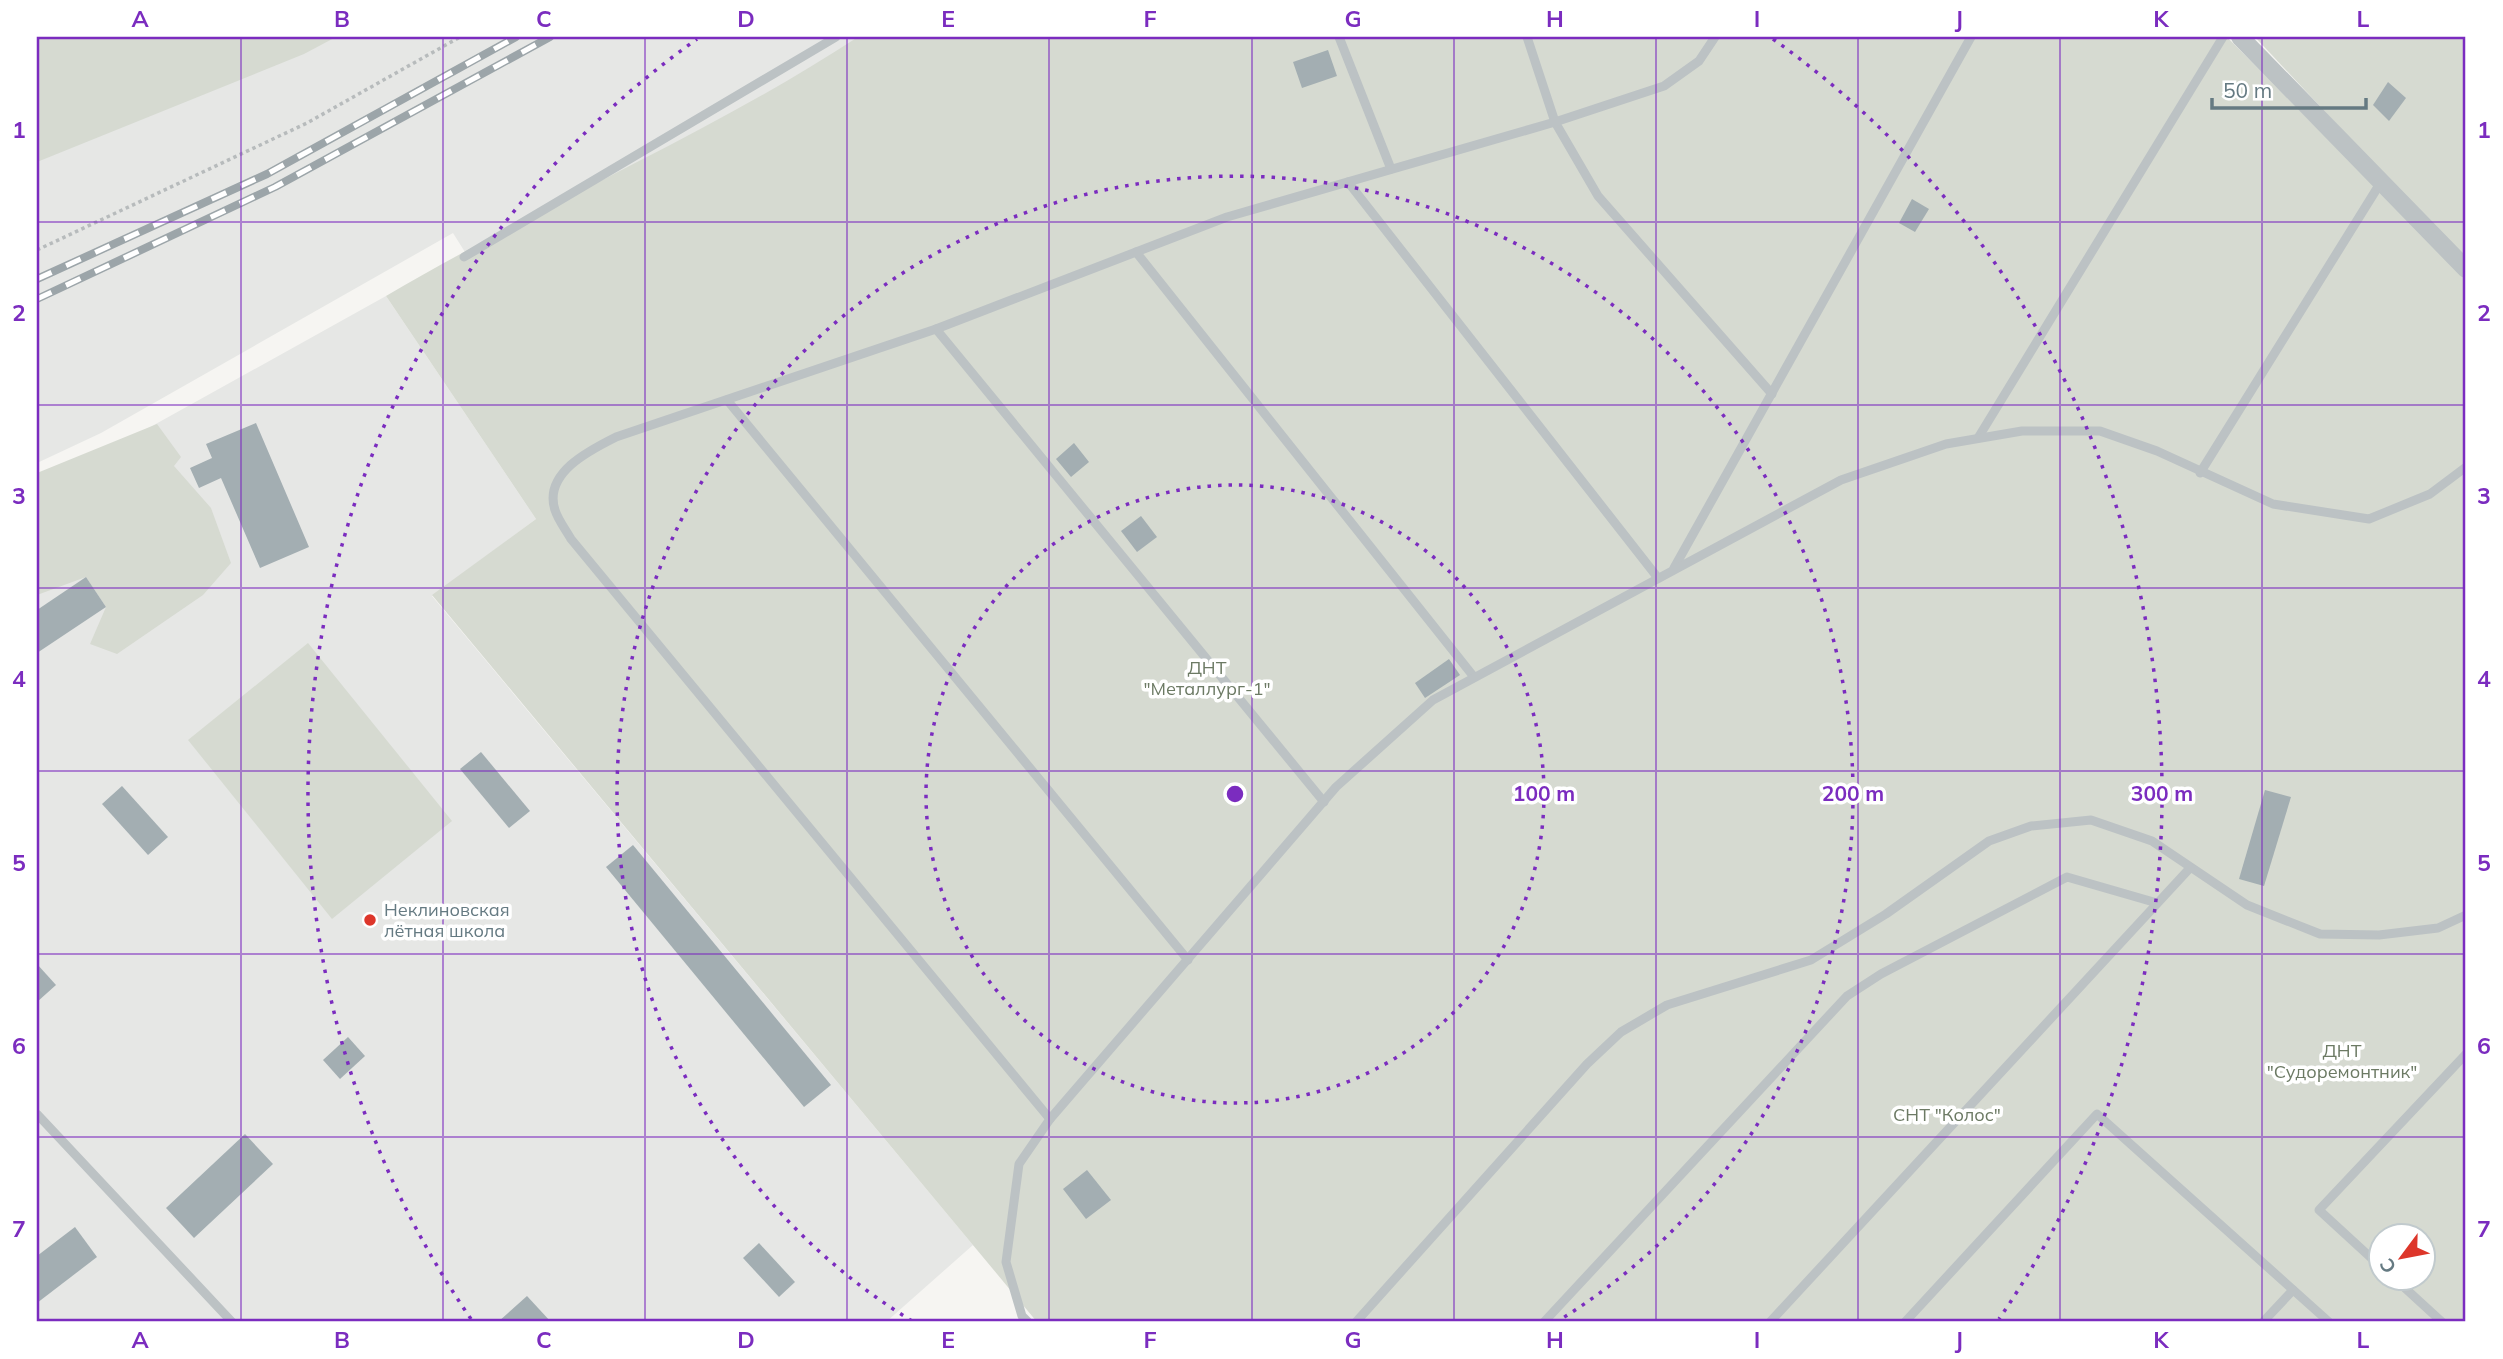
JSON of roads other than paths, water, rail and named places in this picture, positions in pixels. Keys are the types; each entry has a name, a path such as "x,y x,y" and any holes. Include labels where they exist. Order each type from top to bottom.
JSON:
{"street":[{"path":"2240,37 2466,270"}],"lane":[{"path":"464,257 836,37"},
{"path":"1339,37 1391,169"},
{"path":"1527,37 1555,122 1598,196 1772,394"},
{"path":"1050,1119 580,550 554,509 555,486 578,456 616,437 936,329 1227,217 1555,122 1664,86 1699,61 1715,37"},
{"path":"1673,570 1970,37"},
{"path":"1978,439 2223,37"},
{"path":"1348,182 1658,578"},
{"path":"2200,473 2381,182"},
{"path":"1136,252 1474,677"},
{"path":"936,329 1324,802"},
{"path":"727,400 1188,960"},
{"path":"1028,1322 1022,1316 1006,1262 1019,1164 1050,1119 1324,802 1433,700 1841,480 1946,444 2022,430 2100,431 2157,451 2200,473 2273,504 2370,519 2430,494 2466,467"},
{"path":"1356,1322 1587,1064 1621,1032 1667,1005 1811,960 1886,915 1989,841 2031,826 2091,820 2151,841 2247,905 2320,934 2379,934 2438,928 2466,915"},
{"path":"1770,1322 2190,868"},
{"path":"1544,1322 1847,996 1881,974 2067,877 2157,903"},
{"path":"2366,1252 2319,1210 2466,1054"},
{"path":"37,1114 232,1322"},
{"path":"1905,1322 2097,1114 2329,1322"},
{"path":"2263,1322 2293,1290"},
{"path":"2409,1292 2442,1322"}],"railway":[{"path":"37,279 267,174 516,37"},
{"path":"37,299 275,187 550,37"}],"place":[{"name":"Неклиновская лётная школа","path":"370,920"}],"park label":[{"name":"ДНТ \"Металлург-1\"","path":"1207,678"},
{"name":"ДНТ \"Судоремонтник\"","path":"2342,1061"},
{"name":"СНТ \"Колос\"","path":"1947,1115"}]}
